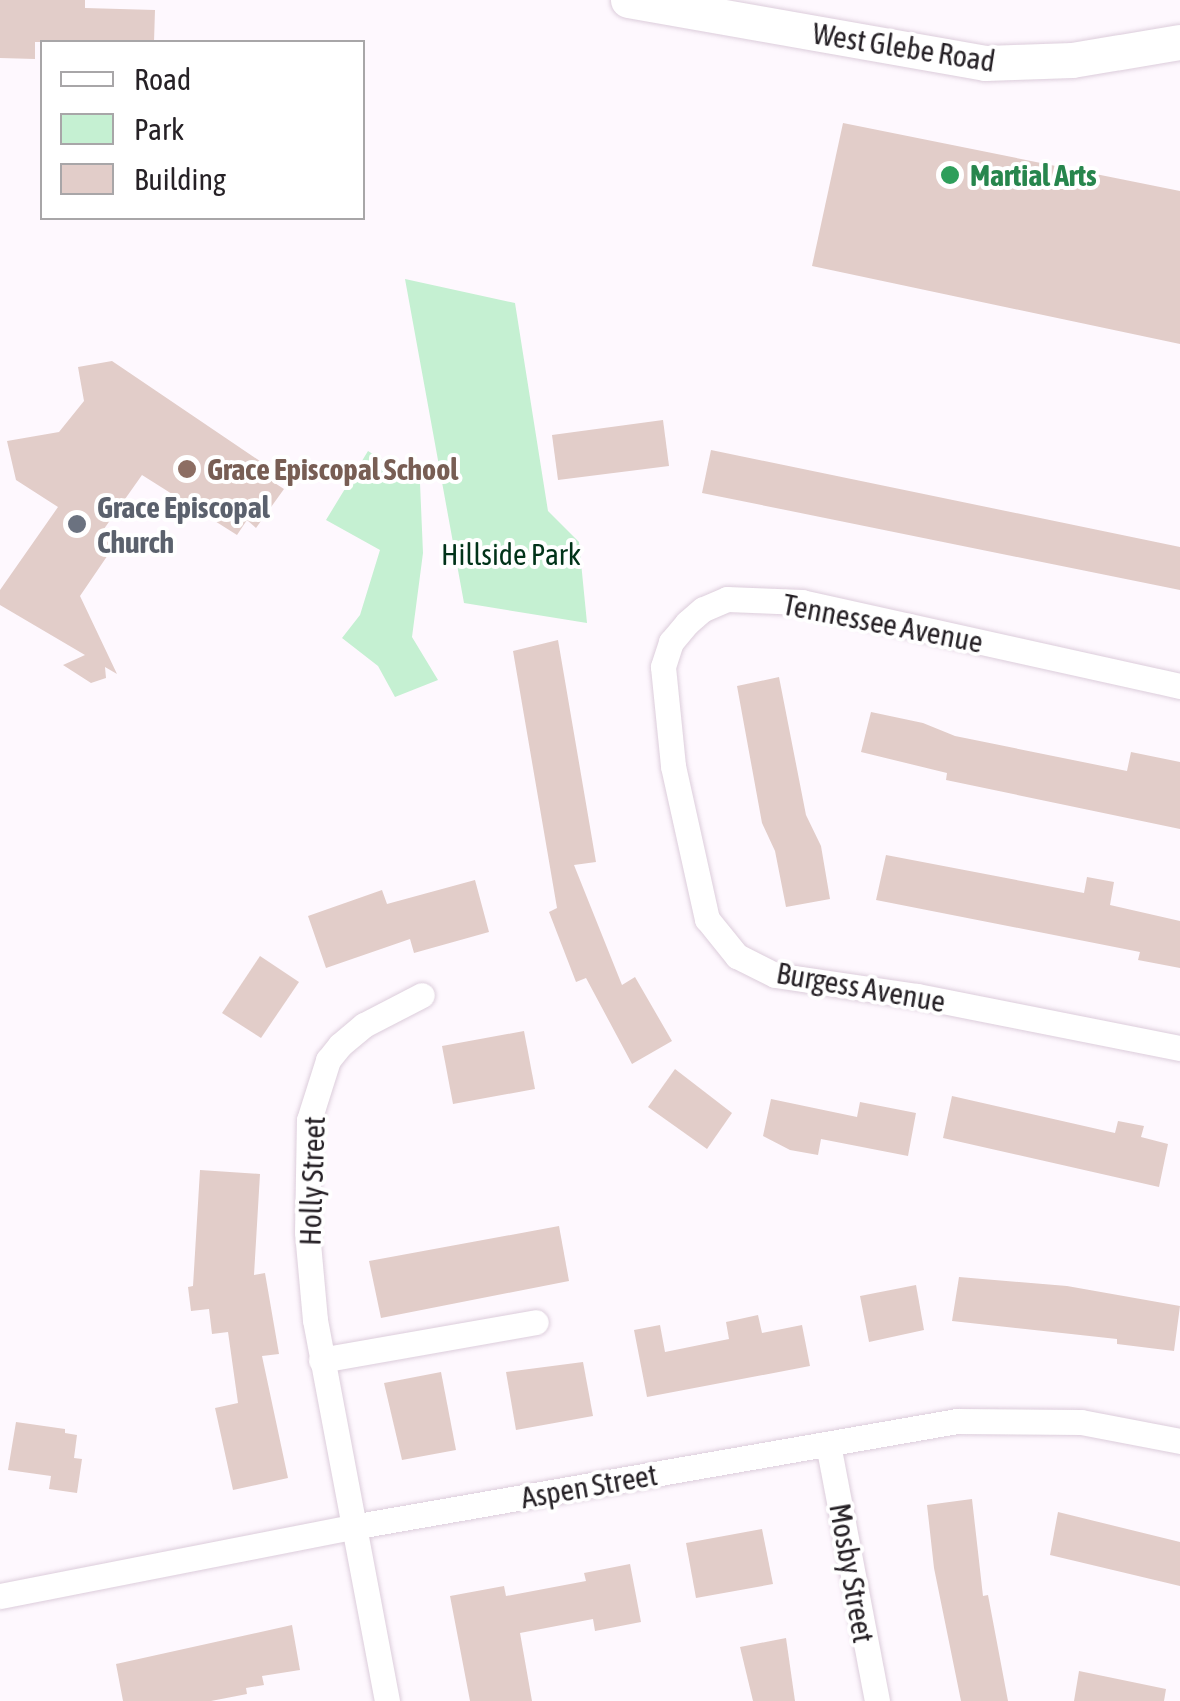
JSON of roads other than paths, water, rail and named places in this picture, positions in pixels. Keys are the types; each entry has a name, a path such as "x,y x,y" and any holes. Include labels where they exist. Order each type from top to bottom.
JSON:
{"main road":[{"name":"West Glebe Road","path":"628,0 986,63 1072,60 1180,42"}],"street":[{"name":"Tennessee Avenue","path":"665,715 663,667 672,642 703,609 727,599 802,602 1180,686"},
{"name":"Burgess Avenue","path":"665,715 708,919 737,956 775,976 917,996 1180,1048"},
{"name":"Holly Street","path":"386,1701 321,1360 307,1232 314,1104 328,1060 364,1025 422,995"},
{"path":"321,1360 536,1322"},
{"name":"Aspen Street","path":"0,1596 352,1527 957,1421 1014,1418 1082,1422 1180,1441"},
{"name":"Mosby Street","path":"828,1444 877,1701"}],"place":[{"name":"Martial Arts","path":"950,175"},
{"name":"Grace Episcopal School","path":"187,469"},
{"name":"Grace Episcopal Church","path":"77,524"}],"park label":[{"name":"Hillside Park","path":"511,554"}]}
